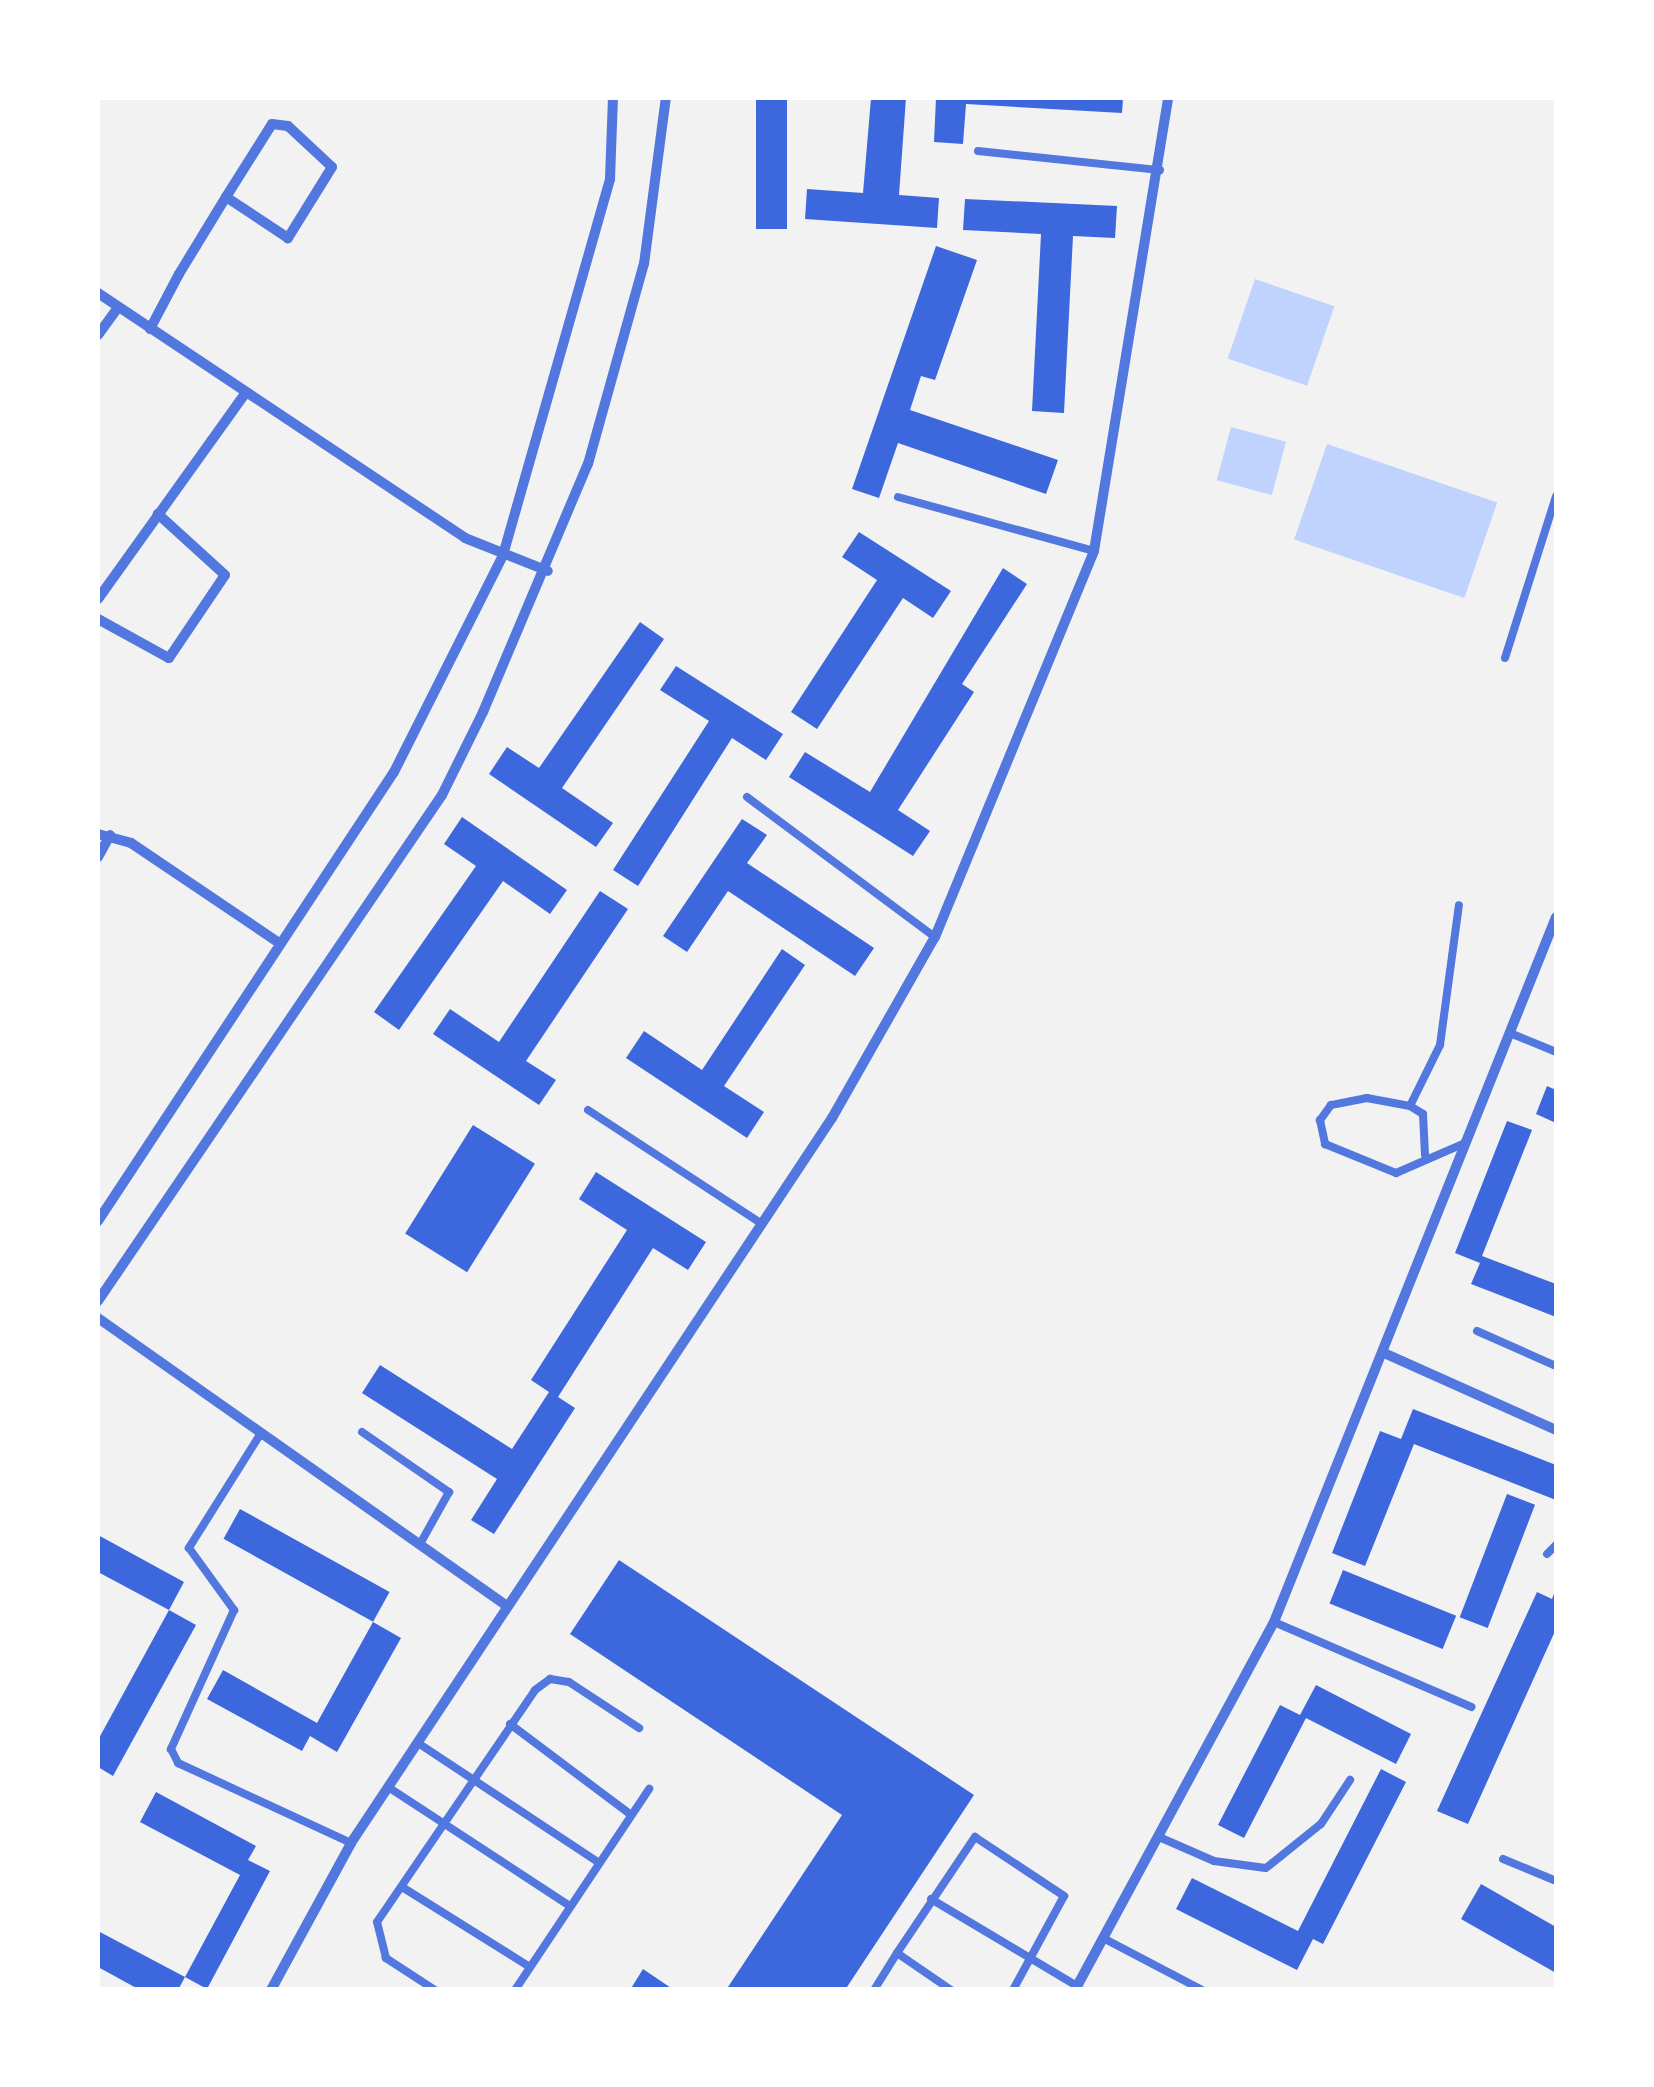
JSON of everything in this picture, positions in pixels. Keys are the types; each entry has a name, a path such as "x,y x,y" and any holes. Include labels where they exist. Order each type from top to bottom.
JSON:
{"street":[{"path":"98,1221 394,772 502,555 610,179 613,98"},
{"path":"98,1301 442,795 548,572 644,264 666,98"},
{"path":"271,1990 351,1843 762,1224 935,937 1094,551 1160,170 1168,98"},
{"path":"150,329 226,197 278,122 332,168 288,238 226,197"},
{"path":"98,293 502,555 548,572"},
{"path":"98,335 118,307"},
{"path":"98,599 246,392"},
{"path":"98,619 169,658 225,575 158,514"},
{"path":"98,834 110,835 279,943"},
{"path":"98,857 110,835"},
{"path":"1076,1988 1274,1622 1556,917"},
{"path":"98,1318 508,1606"},
{"path":"1384,1354 1556,1430"}],"lane":[{"path":"978,150 1160,170"},
{"path":"1505,658 1556,496"},
{"path":"898,497 1094,551"},
{"path":"747,796 935,937"},
{"path":"1410,1106 1440,1045 1459,906"},
{"path":"1510,1033 1556,1052"},
{"path":"1425,1155 1423,1114 1410,1106 1368,1098 1331,1105 1318,1132 1345,1155 1396,1173 1425,1155 1468,1142"},
{"path":"588,1110 762,1224"},
{"path":"1477,1331 1556,1366"},
{"path":"362,1432 450,1492 420,1544"},
{"path":"261,1433 189,1548 234,1610 171,1748 178,1762 351,1843"},
{"path":"1547,1554 1556,1545"},
{"path":"1274,1622 1471,1707"},
{"path":"435,1990 375,1942 402,1887 510,1724 550,1679 639,1728"},
{"path":"510,1724 630,1814"},
{"path":"418,1744 599,1863"},
{"path":"1159,1837 1214,1861 1266,1868 1321,1824 1350,1780"},
{"path":"388,1787 570,1906"},
{"path":"515,1990 649,1789"},
{"path":"874,1990 931,1899 976,1837 1064,1896 1013,1990"},
{"path":"1503,1859 1556,1881"},
{"path":"402,1887 530,1966"},
{"path":"931,1899 1076,1988"},
{"path":"1104,1938 1202,1990"},
{"path":"896,1953 951,1990"}],"water":[{"path":"1255,279 1334,306 1307,386 1228,358"},
{"path":"1231,427 1286,442 1272,495 1217,480"},
{"path":"1327,444 1497,503 1464,598 1294,539"}],"building":[{"path":"756,98 787,98 787,229 756,229"},
{"path":"871,98 906,98 899,195 939,198 937,228 805,219 807,189 863,193"},
{"path":"936,98 1123,98 1122,113 966,104 963,144 934,142"},
{"path":"965,199 1117,206 1115,238 1073,236 1064,413 1032,411 1041,234 963,230"},
{"path":"936,246 977,260 935,380 921,376 910,410 1058,460 1046,494 898,443 879,498 852,489"},
{"path":"859,532 951,591 933,618 903,598 817,729 791,712 877,580 842,557"},
{"path":"1003,568 1027,584 962,684 974,692 898,810 930,831 913,856 789,777 805,752 870,792"},
{"path":"640,622 664,639 562,788 613,823 596,847 489,774 507,747 539,768"},
{"path":"676,666 783,734 766,760 732,738 638,886 613,870 709,721 660,690"},
{"path":"462,817 567,890 550,914 503,881 399,1030 374,1012 476,866 444,844"},
{"path":"742,819 767,835 747,863 874,948 855,976 728,891 687,952 663,936"},
{"path":"600,891 628,909 526,1061 556,1080 539,1105 433,1034 450,1009 499,1042"},
{"path":"782,949 805,965 724,1086 764,1112 747,1138 626,1058 644,1031 702,1070"},
{"path":"1547,1086 1556,1090 1556,1123 1536,1114"},
{"path":"1507,1121 1532,1130 1482,1256 1556,1284 1556,1317 1471,1284 1480,1263 1455,1253"},
{"path":"473,1125 535,1164 467,1272 405,1234"},
{"path":"596,1172 706,1242 688,1270 653,1248 558,1397 575,1408 494,1534 471,1520 497,1479 362,1393 380,1365 512,1449 549,1392 531,1380 627,1230 579,1199"},
{"path":"1413,1409 1556,1465 1556,1500 1414,1444 1365,1566 1332,1553 1380,1431 1401,1439"},
{"path":"1507,1494 1535,1505 1488,1628 1460,1617"},
{"path":"240,1509 390,1592 373,1622 224,1539"},
{"path":"98,1535 184,1582 169,1610 98,1572"},
{"path":"619,1560 974,1795 845,1990 726,1990 842,1815 570,1634"},
{"path":"1343,1570 1456,1616 1443,1649 1330,1603"},
{"path":"1556,1588 1556,1629 1468,1824 1437,1811 1537,1592 1552,1599"},
{"path":"169,1610 196,1625 113,1776 98,1767 98,1740"},
{"path":"373,1622 401,1638 337,1752 310,1736 302,1751 207,1699 223,1670 317,1723"},
{"path":"1316,1685 1411,1734 1396,1764 1306,1718 1244,1838 1218,1825 1280,1705 1300,1715"},
{"path":"1381,1769 1406,1782 1323,1944 1313,1939 1297,1970 1176,1909 1192,1878 1298,1931"},
{"path":"156,1792 256,1846 248,1860 270,1871 207,1989 185,1977 240,1875 140,1822"},
{"path":"1481,1884 1556,1927 1556,1973 1461,1919"},
{"path":"98,1931 185,1977 178,1990 140,1990 98,1967"},
{"path":"643,1969 674,1990 630,1990"}]}
